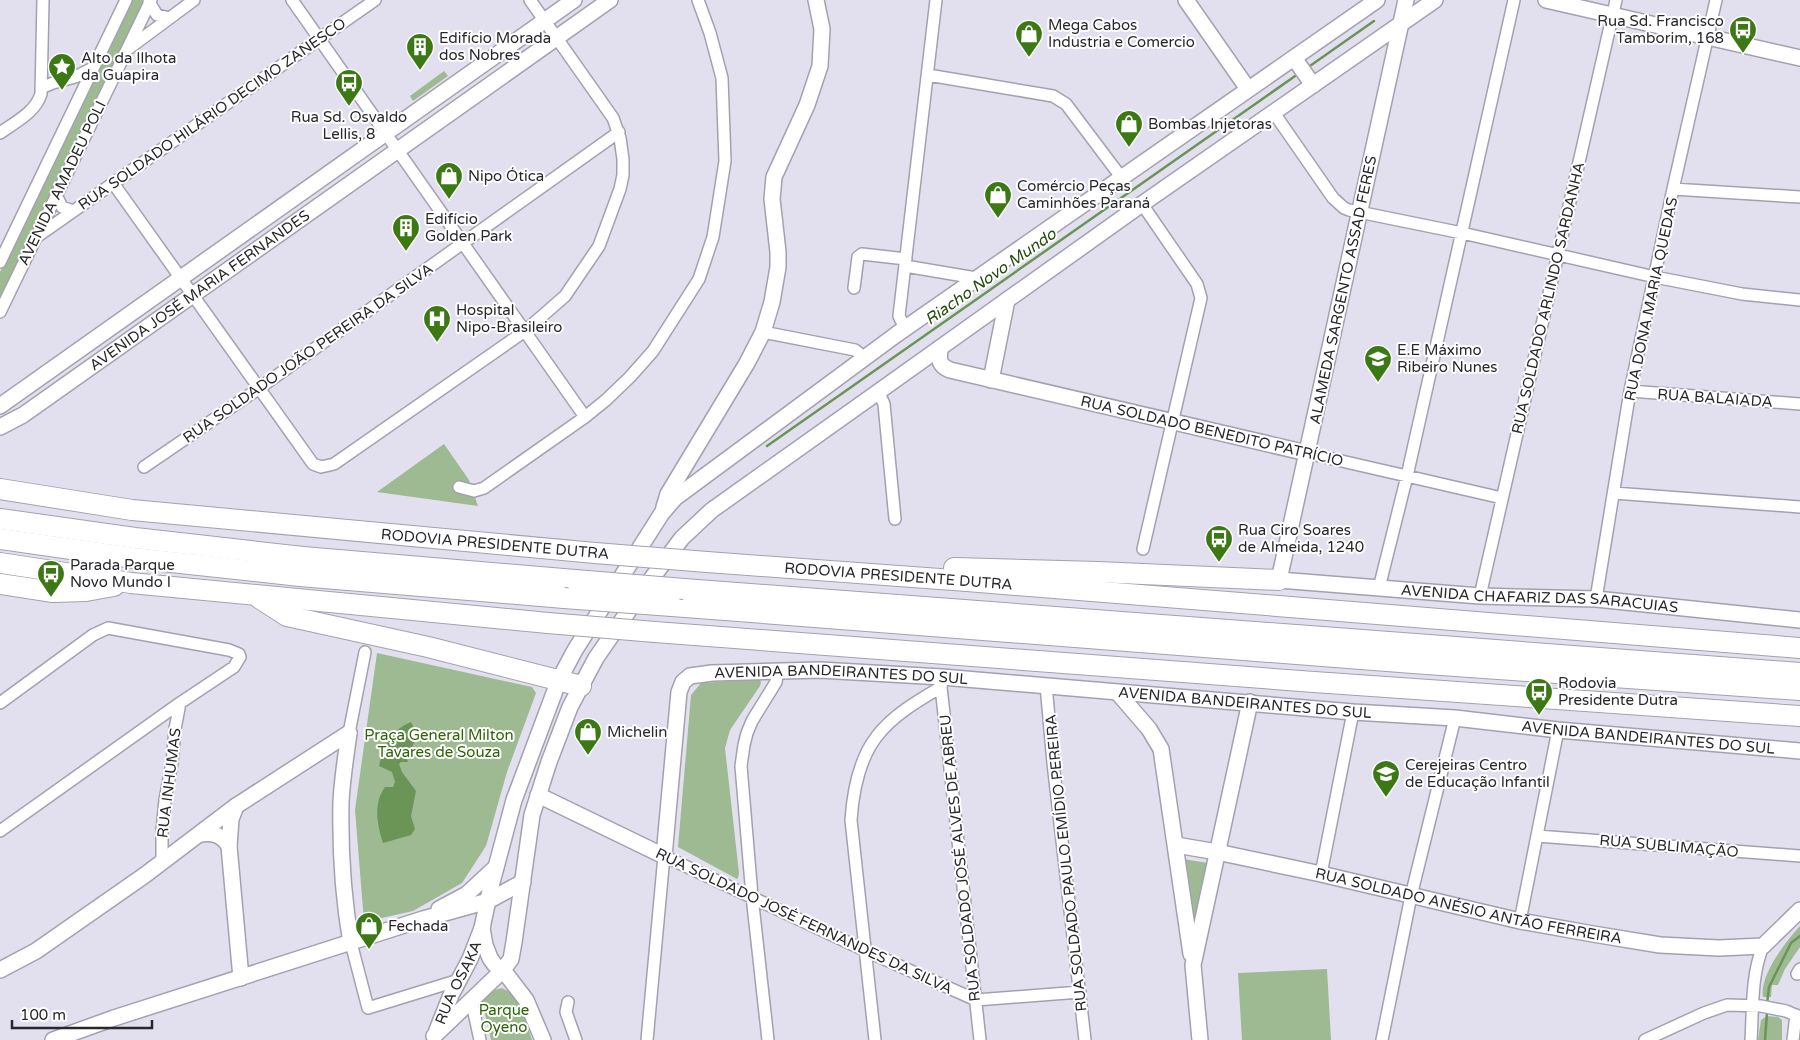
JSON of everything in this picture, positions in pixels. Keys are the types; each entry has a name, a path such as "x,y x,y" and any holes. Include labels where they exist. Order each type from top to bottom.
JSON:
{"highway":[{"name":"RODOVIA PRESIDENTE DUTRA","path":"0,489 132,510 595,553 1800,648"},
{"name":"RODOVIA PRESIDENTE DUTRA","path":"0,519 135,538 303,557 684,589 914,614 1423,663 1800,690"},
{"name":"RODOVIA PRESIDENTE DUTRA","path":"0,539 134,558 290,575 564,598 672,606 914,614 1800,673"},
{"path":"0,563 131,583 548,623 1314,682 1800,716"},
{"path":"906,577 930,570 968,568 1279,580"},
{"path":"0,584 53,592 86,591 131,583"},
{"path":"1093,592 1076,602 933,598 914,614 935,634 1290,672 1314,682"},
{"path":"254,596 287,616 428,647 581,686"}],"main road":[{"name":"AVENIDA JOSÉ MARIA FERNANDES","path":"0,407 574,0"},
{"name":"AVENIDA JOSÉ MARIA FERNANDES","path":"5,425 23,415 610,0"},
{"path":"662,513 668,494 763,332 772,302 778,267 772,199 774,177 807,105 820,66 822,29 816,0"},
{"path":"1186,0 1248,89"},
{"path":"662,513 675,498 905,328 1248,89 1295,60 1377,0"},
{"path":"503,970 511,959 531,819 567,716 596,658 643,590 677,546 706,515 1142,204 1274,113 1311,82 1400,25 1435,0"},
{"path":"1546,0 1614,7 1707,37 1800,58"},
{"name":"ALAMEDA SARGENTO ASSAD FERES","path":"1279,580 1405,4"},
{"path":"1295,60 1311,82"},
{"path":"991,380 1007,300"},
{"name":"RUA SOLDADO BENEDITO PATRÍCIO","path":"940,348 939,361 943,367 991,380 1307,453"},
{"path":"0,407 5,425"},
{"name":"RUA OSAKA","path":"433,1038 470,959 482,928 514,800 559,680 575,650 662,513"},
{"name":"AVENIDA CHAFARIZ DAS SARACUIAS","path":"1279,580 1480,596 1596,600 1800,620"},
{"name":"AVENIDA BANDEIRANTES DO SUL","path":"664,856 679,692 683,682 690,676 712,673 820,670 942,682 1046,685 1118,693 1250,702 1353,712 1455,718 1558,730 1800,751"},
{"path":"1118,693 1149,729 1161,749 1176,845 1200,1040"},
{"path":"1192,965 1250,702"},
{"path":"0,982 36,951 162,862 236,806 349,733"},
{"path":"349,733 341,801 342,861 346,915 351,943"},
{"path":"534,746 542,761 534,785 538,795"},
{"name":"RUA SOLDADO JOSÉ FERNANDES DA SILVA","path":"538,795 664,856"},
{"path":"236,806 231,819 229,846 241,978"},
{"path":"506,831 517,832 528,845"},
{"path":"200,834 218,835 229,846"},
{"name":"RUA SOLDADO ANÉSIO ANTÃO FERREIRA","path":"1176,845 1321,874 1520,921 1660,945 1719,948 1764,946"},
{"path":"423,919 467,894 497,866"},
{"path":"54,1040 114,1018 423,919 488,901 523,882"},
{"path":"1764,946 1800,910"},
{"path":"482,928 490,958 503,970 526,1000 542,1040"},
{"path":"0,970 36,951"},
{"name":"RUA OSAKA","path":"433,1038 503,970"}],"street":[{"path":"0,133 34,108 38,102 41,88 43,0"},
{"name":"AVENIDA AMADEU POLI","path":"0,262 126,0"},
{"path":"126,50 194,0"},
{"path":"292,0 585,417"},
{"name":"RUA SOLDADO HILÁRIO DECIMO ZANESCO","path":"35,238 375,0"},
{"path":"113,183 313,464 321,466 334,464 525,331 565,296 599,246 617,198 623,174 619,132 613,118 530,0"},
{"path":"459,487 474,491 484,488 585,417 606,400 653,351 698,279 713,237 725,161 722,87 716,53 698,0"},
{"path":"905,328 900,316 936,0"},
{"path":"1379,588 1407,476 1514,0"},
{"name":"RUA DONA MARIA QUEDAS","path":"1596,600 1630,391 1716,0"},
{"path":"150,1 157,15 170,18"},
{"name":"AVENIDA AMADEU POLI","path":"0,312 150,1"},
{"name":"RUA SOLDADO ARLINDO SARDANHA","path":"1480,596 1614,7"},
{"path":"41,88 75,77 93,68"},
{"path":"928,75 1053,96 1066,104 1121,177"},
{"path":"1274,113 1333,198 1344,208 1655,277 1742,294 1800,300"},
{"name":"RUA SOLDADO JOÃO PEREIRA DA SILVA","path":"144,467 259,389 619,132"},
{"path":"1673,189 1800,197"},
{"name":"RUA SOLDADO HILÁRIO DECIMO ZANESCO","path":"56,195 62,207 73,211"},
{"path":"1142,204 1200,290 1200,305 1144,549"},
{"path":"854,288 858,257 862,254 976,278"},
{"path":"763,332 855,350 865,358"},
{"name":"RUA BALAIADA","path":"1630,391 1800,404"},
{"path":"878,392 884,404 896,519"},
{"name":"RUA SOLDADO BENEDITO PATRÍCIO","path":"1307,453 1502,498"},
{"path":"1614,494 1800,507"},
{"path":"0,703 93,635 108,628 234,651 239,654 239,660 223,674 0,831"},
{"path":"349,733 365,652"},
{"path":"768,1040 752,896 741,766 744,745 752,721 776,682 778,670"},
{"path":"874,1040 851,820 852,803 860,768 877,736 914,703 942,682"},
{"name":"RUA SOLDADO JOSÉ ALVES DE ABREU","path":"942,682 980,1040"},
{"name":"RUA SOLDADO PAULO EMÍDIO PEREIRA","path":"1046,685 1053,763 1086,1040"},
{"name":"RUA INHUMAS","path":"162,862 165,800 180,703"},
{"path":"1321,874 1353,712"},
{"path":"1382,1040 1411,896 1455,718"},
{"path":"1520,921 1558,730"},
{"name":"RUA SUBLIMAÇÃO","path":"1537,836 1800,856"},
{"path":"646,1040 664,856"},
{"name":"RUA SOLDADO JOSÉ FERNANDES DA SILVA","path":"664,856 864,950 976,1000 1080,992"},
{"path":"351,943 368,1008 459,980"},
{"path":"1751,1040 1757,1006 1754,980 1759,956 1764,946"},
{"path":"471,999 480,1040"},
{"path":"568,1002 566,1012 576,1040"},
{"path":"1645,1040 1716,1008 1727,1005 1757,1006 1794,1014 1792,1040"}],"green space":[{"path":"129,0 145,0 0,302 0,272"},
{"path":"444,71 448,76 413,101 410,96"},
{"path":"444,444 469,480 478,506 377,492"},
{"name":"Praça General Milton Tavares de Souza","path":"377,653 532,687 536,693 507,772 486,846 462,883 413,911 364,922 355,810"},
{"path":"760,679 760,686 730,730 725,748 739,873 737,879 678,847 691,695 701,683"},
{"path":"1183,859 1208,863 1194,924"},
{"path":"1800,926 1800,947 1785,969 1778,985 1772,985 1771,997 1763,997 1765,979 1769,969 1788,940"},
{"path":"1327,969 1331,1040 1242,1040 1238,973"},
{"name":"Parque Oyeno","path":"502,988 515,995 532,1040 491,1040 481,997 491,991"},
{"path":"1767,1016 1778,1017 1782,1020 1782,1040 1758,1040 1761,1020"}],"shaded area":[{"path":"411,722 415,732 415,740 406,756 408,762 401,762 399,764 402,772 416,791 411,816 415,829 411,835 383,843 377,814 379,800 385,787 393,787 395,782 392,772 379,766 383,752 393,734"}],"waterway":[{"name":"Riacho Novo Mundo","path":"1307,68 1374,21"},
{"name":"Riacho Novo Mundo","path":"767,446 1298,74"},
{"path":"1767,1004 1769,987 1791,943 1800,936"},
{"path":"1765,1040 1767,1012"}],"place":[{"name":"Rua Sd. Francisco Tamborim, 168","path":"1743,54"},
{"name":"Mega Cabos Industria e Comercio","path":"1029,58"},
{"name":"Edifício Morada dos Nobres","path":"420,71"},
{"name":"Alto da Ilhota da Guapira","path":"62,91"},
{"name":"Rua Sd. Osvaldo Lellis, 8","path":"349,107"},
{"name":"Bombas Injetoras","path":"1129,148"},
{"name":"Nipo Ótica","path":"449,200"},
{"name":"Comércio Peças Caminhões Paraná","path":"998,219"},
{"name":"Edifício Golden Park","path":"406,252"},
{"name":"Hospital Nipo-Brasileiro","path":"437,343"},
{"name":"E.E Máximo Ribeiro Nunes","path":"1378,383"},
{"name":"Rua Ciro Soares de Almeida, 1240","path":"1219,563"},
{"name":"Parada Parque Novo Mundo I","path":"51,598"},
{"name":"Rodovia Presidente Dutra","path":"1539,716"},
{"name":"Michelin","path":"588,756"},
{"name":"Cerejeiras Centro de Educação Infantil","path":"1386,798"},
{"name":"Fechada","path":"369,950"}]}
